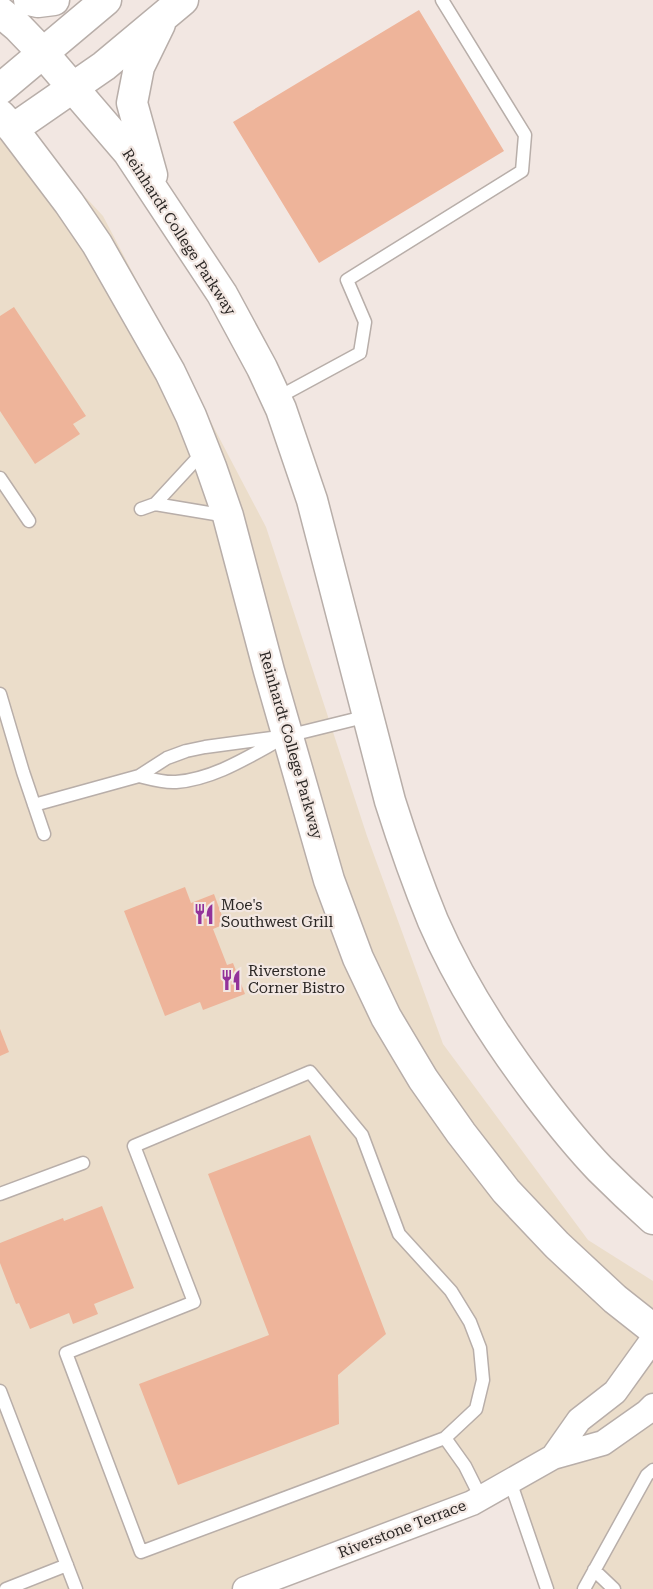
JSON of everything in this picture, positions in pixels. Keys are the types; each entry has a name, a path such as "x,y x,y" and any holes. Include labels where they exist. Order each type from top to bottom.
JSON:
{"street":[{"path":"29,0 38,2 54,0"},
{"path":"0,89 106,0"},
{"path":"6,126 74,87 104,66 174,7"},
{"path":"157,195 132,103 139,67 174,7"},
{"name":"Reinhardt College Parkway","path":"0,12 43,53 128,152 222,294 262,368 296,451 312,500 390,801 438,932 474,999 519,1070 570,1136 599,1169 653,1219"},
{"name":"Reinhardt College Parkway","path":"6,126 69,203 97,244 170,372 191,416 228,516 329,880 358,958 386,1017 423,1079 460,1133 506,1191 557,1245 615,1299 653,1329"},
{"name":"Riverstone Terrace","path":"553,1457 579,1420 615,1392 653,1339"},
{"name":"Riverstone Terrace","path":"245,1589 472,1503 553,1457 603,1443 653,1406"}],"lane":[{"path":"276,399 360,353 365,322 347,280 522,171 525,135 442,0"},
{"path":"141,509 155,504 205,451"},
{"path":"0,478 29,521"},
{"path":"155,504 228,516"},
{"path":"0,694 44,834"},
{"path":"34,804 139,776 167,758 186,751 287,735 368,716"},
{"path":"139,776 161,782 176,782 210,774 228,767 287,735"},
{"path":"310,1072 362,1135 399,1234 451,1291 470,1322 480,1348 483,1380 476,1409 445,1438 141,1552 66,1353 194,1302 134,1146 310,1072"},
{"path":"0,1194 83,1163"},
{"path":"0,1391 76,1589"},
{"path":"445,1438 465,1466 481,1498"},
{"path":"584,1589 647,1475 653,1470"},
{"path":"510,1481 547,1589"},
{"path":"6,1589 67,1566"},
{"path":"594,1570 614,1589"}],"shaded area":[{"path":"0,105 103,216 266,527 367,836 443,1044 588,1240 653,1281 653,1589 552,1589 502,1484 237,1589 0,1589"}],"building":[{"path":"419,10 504,151 319,263 233,122"},
{"path":"14,307 86,416 73,424 80,434 35,464 0,411 0,316"},
{"path":"185,887 191,903 214,894 225,924 213,929 227,965 233,963 245,994 203,1010 200,1002 165,1016 124,911"},
{"path":"0,1029 9,1052 0,1056"},
{"path":"310,1135 386,1334 338,1375 339,1424 178,1485 139,1384 269,1335 208,1174"},
{"path":"102,1206 134,1288 94,1304 98,1314 73,1324 69,1313 30,1329 19,1303 16,1304 0,1263 0,1243 63,1218 64,1221"}],"place":[{"name":"Moe's Southwest Grill","path":"204,914"},
{"name":"Riverstone Corner Bistro","path":"231,980"}]}
